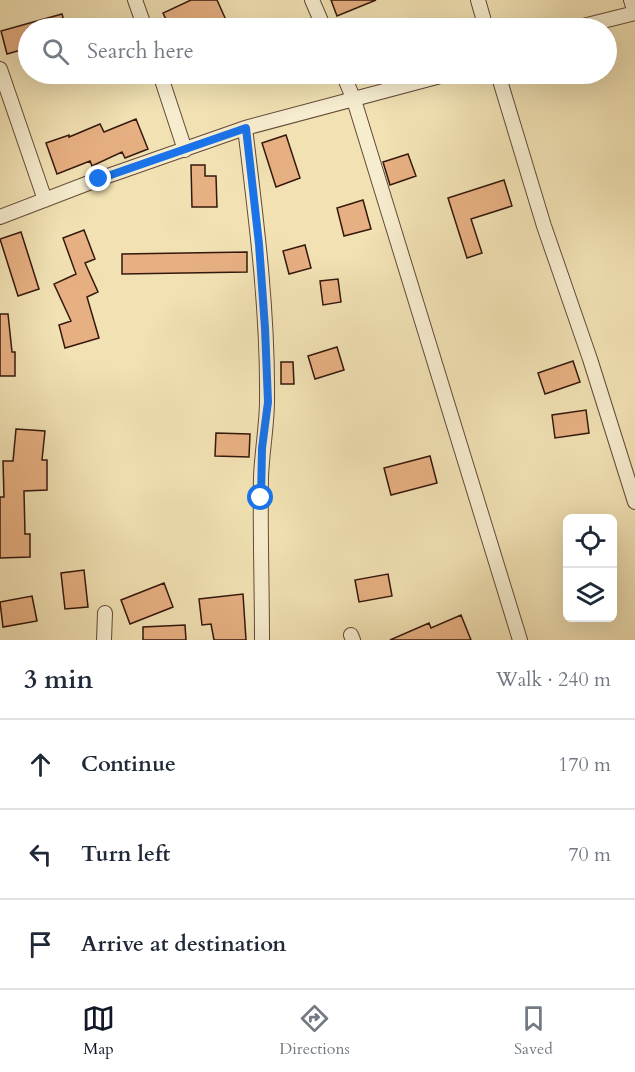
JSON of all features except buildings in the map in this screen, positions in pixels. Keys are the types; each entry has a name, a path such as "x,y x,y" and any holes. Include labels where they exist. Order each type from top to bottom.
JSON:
{"street":[{"path":"135,0 141,18"},
{"path":"312,0 320,18"},
{"path":"478,0 483,18"},
{"path":"615,18 635,13 631,0"},
{"path":"0,69 45,200"},
{"path":"163,84 185,150"},
{"path":"347,84 520,640"},
{"path":"0,217 99,179 246,128 412,84"},
{"path":"501,84 544,226 590,359 635,502"},
{"path":"246,128 259,244 268,402 262,448 262,640"},
{"path":"104,640 105,613"}],"route":[{"path":"99,179 246,128 259,244 268,402 262,448 261,498"}]}
